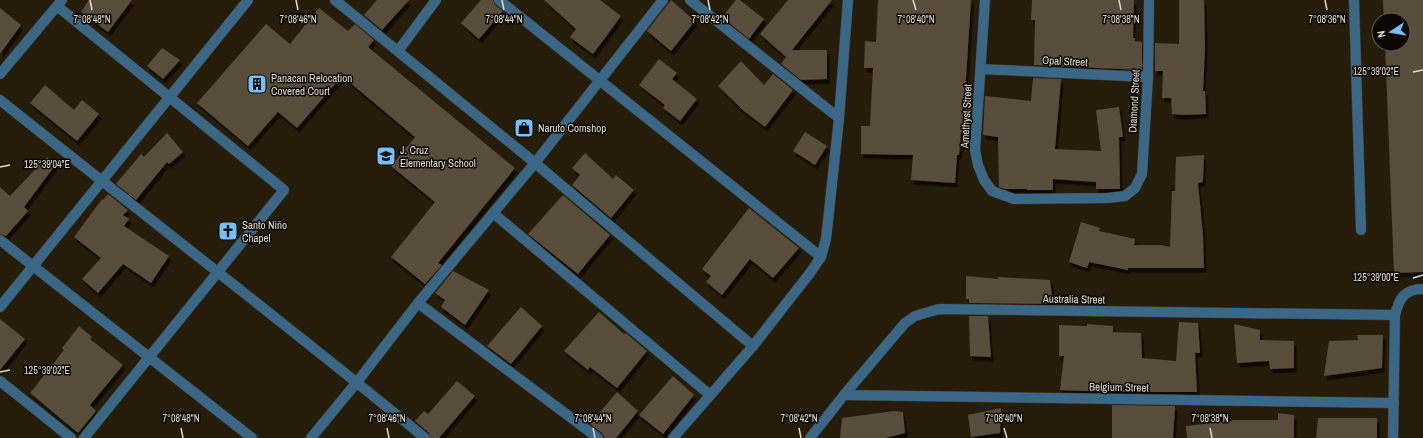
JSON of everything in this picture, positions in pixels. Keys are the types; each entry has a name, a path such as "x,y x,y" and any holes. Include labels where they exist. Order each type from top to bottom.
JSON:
{"street":[{"path":"0,307 248,0"},
{"path":"335,0 535,163 753,346"},
{"path":"398,51 436,0"},
{"path":"499,0 821,256"},
{"path":"311,438 357,382 418,303 535,163 663,0"},
{"path":"690,0 839,118"},
{"path":"673,438 753,346 810,273 821,256 826,239 839,118 848,0"},
{"name":"Amethyst Street","path":"985,0 975,150 978,165 984,180 992,191 1014,198 1108,198 1125,196"},
{"name":"Diamond Street","path":"1125,196 1136,188 1142,174 1148,77 1149,0"},
{"path":"1354,0 1361,230"},
{"path":"0,74 60,3 169,98 284,190 84,438"},
{"name":"Opal Street","path":"981,69 1148,77"},
{"path":"0,100 219,271 425,438"},
{"path":"493,213 710,394"},
{"path":"0,240 252,438"},
{"path":"1393,438 1394,315 1399,301 1403,296 1411,291 1423,289"},
{"path":"418,303 598,438"},
{"name":"Australia Street","path":"810,438 905,323 915,316 939,309 1394,315"},
{"path":"0,381 71,438"},
{"name":"Belgium Street","path":"844,395 1394,403"}],"building":[{"path":"89,0 132,0 108,32 81,12"},
{"path":"377,0 409,0 382,30 364,15"},
{"path":"481,0 493,0 495,5 503,11 479,39 461,23"},
{"path":"544,0 600,0 621,16 593,54 570,37 576,29"},
{"path":"671,0 695,21 671,51 647,31"},
{"path":"736,0 740,0 764,19 749,39 722,17"},
{"path":"788,0 832,0 792,50 827,50 827,79 801,80 781,64 786,57 760,34"},
{"path":"878,0 971,0 965,93 972,94 970,133 961,132 959,155 957,155 955,183 911,180 913,155 861,154 861,126 870,126 873,68 864,68 865,41 876,42"},
{"path":"1032,0 1134,0 1133,38 1135,38 1135,41 1142,42 1142,70 1034,65 1035,20 1031,20"},
{"path":"1179,0 1204,0 1205,47 1203,91 1205,91 1206,114 1172,114 1171,98 1162,98 1163,71 1155,71 1155,43 1179,44"},
{"path":"1383,0 1423,0 1423,272 1394,273 1385,52 1411,52 1411,12 1384,12"},
{"path":"0,8 21,25 0,54"},
{"path":"319,8 348,31 355,24 374,40 368,47 515,168 438,263 442,265 425,284 391,257 435,202 391,166 415,137 342,76 297,128 278,112 248,146 197,103 266,24 290,44"},
{"path":"162,48 180,60 163,79 147,66"},
{"path":"659,59 677,73 672,79 697,99 680,121 663,108 665,105 639,85"},
{"path":"741,61 764,85 773,74 793,90 765,127 744,111 718,86"},
{"path":"1033,78 1061,79 1055,149 1101,151 1096,110 1119,107 1123,137 1119,137 1120,189 1096,189 1096,182 1053,179 1053,190 1005,189 999,187 998,137 983,135 985,96 1031,101"},
{"path":"45,85 74,110 82,100 99,114 77,141 30,103"},
{"path":"805,132 827,146 815,165 793,151"},
{"path":"167,133 183,152 169,164 167,162 136,200 116,184 141,154 144,157"},
{"path":"585,153 613,179 616,175 634,190 611,218 572,185 580,175 572,168"},
{"path":"1204,155 1203,182 1198,183 1203,235 1204,268 1128,268 1128,270 1089,262 1087,268 1069,262 1081,222 1100,228 1099,231 1135,239 1134,245 1161,245 1170,247 1172,191 1175,191 1176,157"},
{"path":"47,157 56,164 24,207 28,211 6,236 0,234 0,187 10,196"},
{"path":"108,194 128,210 123,215 129,219 124,226 169,256 151,283 123,264 98,293 82,279 101,258 74,237 102,199 103,200"},
{"path":"563,195 610,235 578,274 528,234"},
{"path":"749,208 799,248 773,278 750,259 722,295 706,282 711,276 702,269"},
{"path":"453,271 489,290 465,325 441,307 445,300 435,293"},
{"path":"966,276 998,279 998,277 1050,280 1053,304 969,303 969,299 966,299"},
{"path":"521,307 542,326 511,364 487,346"},
{"path":"599,312 624,334 626,333 647,351 617,388 590,367 588,370 564,351"},
{"path":"969,316 988,316 991,357 970,356"},
{"path":"0,319 25,339 0,370"},
{"path":"1179,322 1198,323 1200,353 1195,353 1197,392 1113,392 1060,390 1064,356 1059,356 1059,325 1087,326 1087,324 1113,326 1113,332 1141,333 1142,358 1176,361"},
{"path":"1234,324 1260,330 1260,340 1294,341 1294,368 1270,369 1269,361 1237,363"},
{"path":"79,326 92,337 90,339 123,365 90,405 96,411 78,433 30,393 64,350 62,348"},
{"path":"1357,335 1383,335 1382,368 1324,376 1329,341 1358,340"},
{"path":"673,376 694,395 663,434 639,415"},
{"path":"457,381 475,396 439,438 431,438 429,433 415,421 424,411 428,414"},
{"path":"617,392 638,411 616,438 605,438 602,433 590,424"},
{"path":"1112,405 1175,406 1173,438 1112,438"},
{"path":"1001,408 1000,433 971,437 968,415"},
{"path":"894,411 903,412 905,433 885,438 840,438 842,418"},
{"path":"1278,413 1294,415 1294,438 1187,438 1186,426 1232,420 1278,420"},
{"path":"1318,418 1377,418 1377,438 1316,438"}],"place":[{"name":"Panacan Relocation Covered Court","path":"257,84"},
{"name":"Naruto Comshop","path":"524,128"},
{"name":"J. Cruz Elementary School","path":"386,156"},
{"name":"Santo Niño Chapel","path":"228,231"}]}
